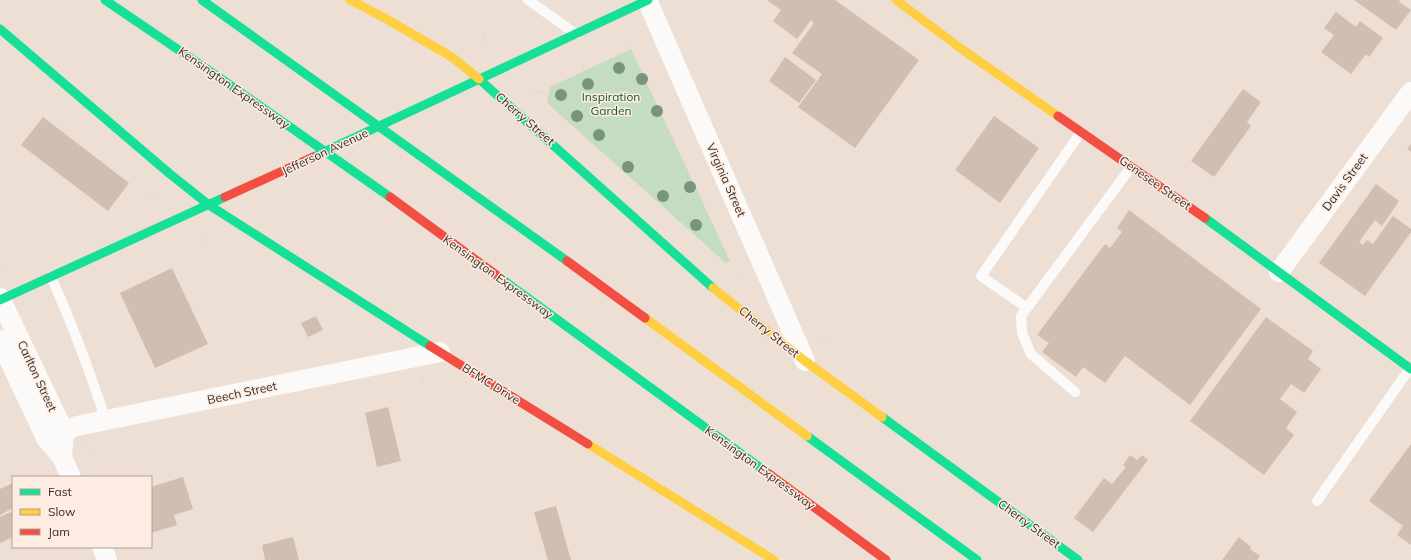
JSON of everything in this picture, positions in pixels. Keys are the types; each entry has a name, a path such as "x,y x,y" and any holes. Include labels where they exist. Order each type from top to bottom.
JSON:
{"main road":[{"name":"Kensington Expressway","path":"105,0 376,187 886,560"},
{"path":"202,0 596,282 976,560"},
{"name":"Cherry Street","path":"350,0 383,17 452,57 479,79 718,292 805,361 1078,560"},
{"name":"Jefferson Avenue","path":"0,299 277,174 647,0"},
{"name":"Genesee Street","path":"896,0 963,50 1279,272 1410,369"},
{"name":"BFMC Drive","path":"0,29 164,169 209,205 440,352 774,560"}],"street":[{"name":"Virginia Street","path":"647,0 805,361"},
{"name":"Davis Street","path":"1279,272 1411,92"},
{"name":"Carlton Street","path":"0,299 71,476"},
{"name":"Carlton Street","path":"0,340 55,435"},
{"name":"Beech Street","path":"55,435 78,426 440,352"},
{"path":"102,548 107,560"}],"lane":[{"path":"528,0 576,34"},
{"path":"1027,308 981,276 1081,132"},
{"path":"1075,392 1031,354 1022,333 1021,316 1130,167"},
{"path":"51,277 66,309 95,386 106,421"},
{"path":"1317,501 1410,369"}],"path":[{"path":"482,43 486,36"},
{"path":"629,46 631,92 634,102 650,125 662,132 674,136"},
{"path":"583,67 631,92"},
{"path":"532,92 544,93"},
{"path":"148,192 156,194"},
{"path":"205,236 207,241"},
{"path":"6,269 8,265"},
{"path":"737,272 741,276"},
{"path":"820,342 829,338"},
{"path":"86,444 91,454"}],"green space":[{"name":"Inspiration Garden","path":"631,49 730,261 726,263 547,103 550,87"}],"building":[{"path":"767,0 835,0 919,60 855,148 798,107 822,74 792,53 814,23 811,20 797,39 773,21 781,10"},
{"path":"1354,0 1400,0 1399,2 1411,10 1396,30"},
{"path":"1336,12 1356,27 1360,21 1383,38 1369,57 1366,54 1351,74 1321,52 1334,35 1324,28"},
{"path":"785,57 816,80 799,103 769,81"},
{"path":"1243,89 1261,102 1247,122 1251,126 1214,177 1191,161"},
{"path":"994,116 1039,148 1000,203 955,170"},
{"path":"43,117 129,183 108,211 21,145"},
{"path":"1411,144 1411,152 1407,149"},
{"path":"1376,184 1399,201 1382,226 1375,220 1359,242 1363,245 1367,240 1373,244 1393,216 1411,229 1411,232 1365,296 1319,263"},
{"path":"1129,210 1261,309 1190,405 1125,356 1105,383 1083,367 1076,377 1042,352 1049,343 1037,335 1105,244 1110,248 1122,232 1117,228"},
{"path":"172,268 208,344 155,368 120,293"},
{"path":"316,316 323,330 308,337 301,323"},
{"path":"1266,317 1313,351 1308,359 1321,369 1304,393 1291,384 1280,399 1297,412 1286,428 1294,435 1264,475 1190,421"},
{"path":"388,407 401,461 377,467 365,413"},
{"path":"1411,444 1411,545 1397,535 1403,526 1369,501"},
{"path":"1130,455 1137,460 1142,455 1148,460 1093,532 1074,518 1104,478 1112,484 1126,467 1123,465"},
{"path":"183,477 193,509 174,515 177,525 152,533 152,487"},
{"path":"12,483 12,509 0,515 0,489"},
{"path":"556,506 571,560 548,560 534,512"},
{"path":"12,511 12,537 0,543 0,517"},
{"path":"293,537 299,560 265,560 262,545"},
{"path":"1239,537 1251,547 1250,549 1260,556 1257,560 1222,560"}],"traffic: fast":[{"path":"105,0 220,78 390,197"},
{"path":"202,0 567,261"},
{"path":"313,157 648,0"},
{"path":"0,29 170,174 209,205"},
{"path":"479,79 713,288"},
{"path":"0,300 225,197"},
{"path":"209,205 430,346"},
{"path":"1205,218 1411,369"},
{"path":"499,277 769,474"},
{"path":"882,417 1078,560"},
{"path":"807,436 977,560"}],"traffic: slow":[{"path":"350,0 383,17 452,57 479,79"},
{"path":"896,0 963,50 1058,116"},
{"path":"713,288 805,361 882,417"},
{"path":"645,318 807,436"},
{"path":"588,444 774,560"}],"traffic: jam":[{"path":"1058,116 1205,218"},
{"path":"225,197 313,157"},
{"path":"390,197 499,277"},
{"path":"567,261 645,318"},
{"path":"430,346 588,444"},
{"path":"769,474 886,560"}]}
